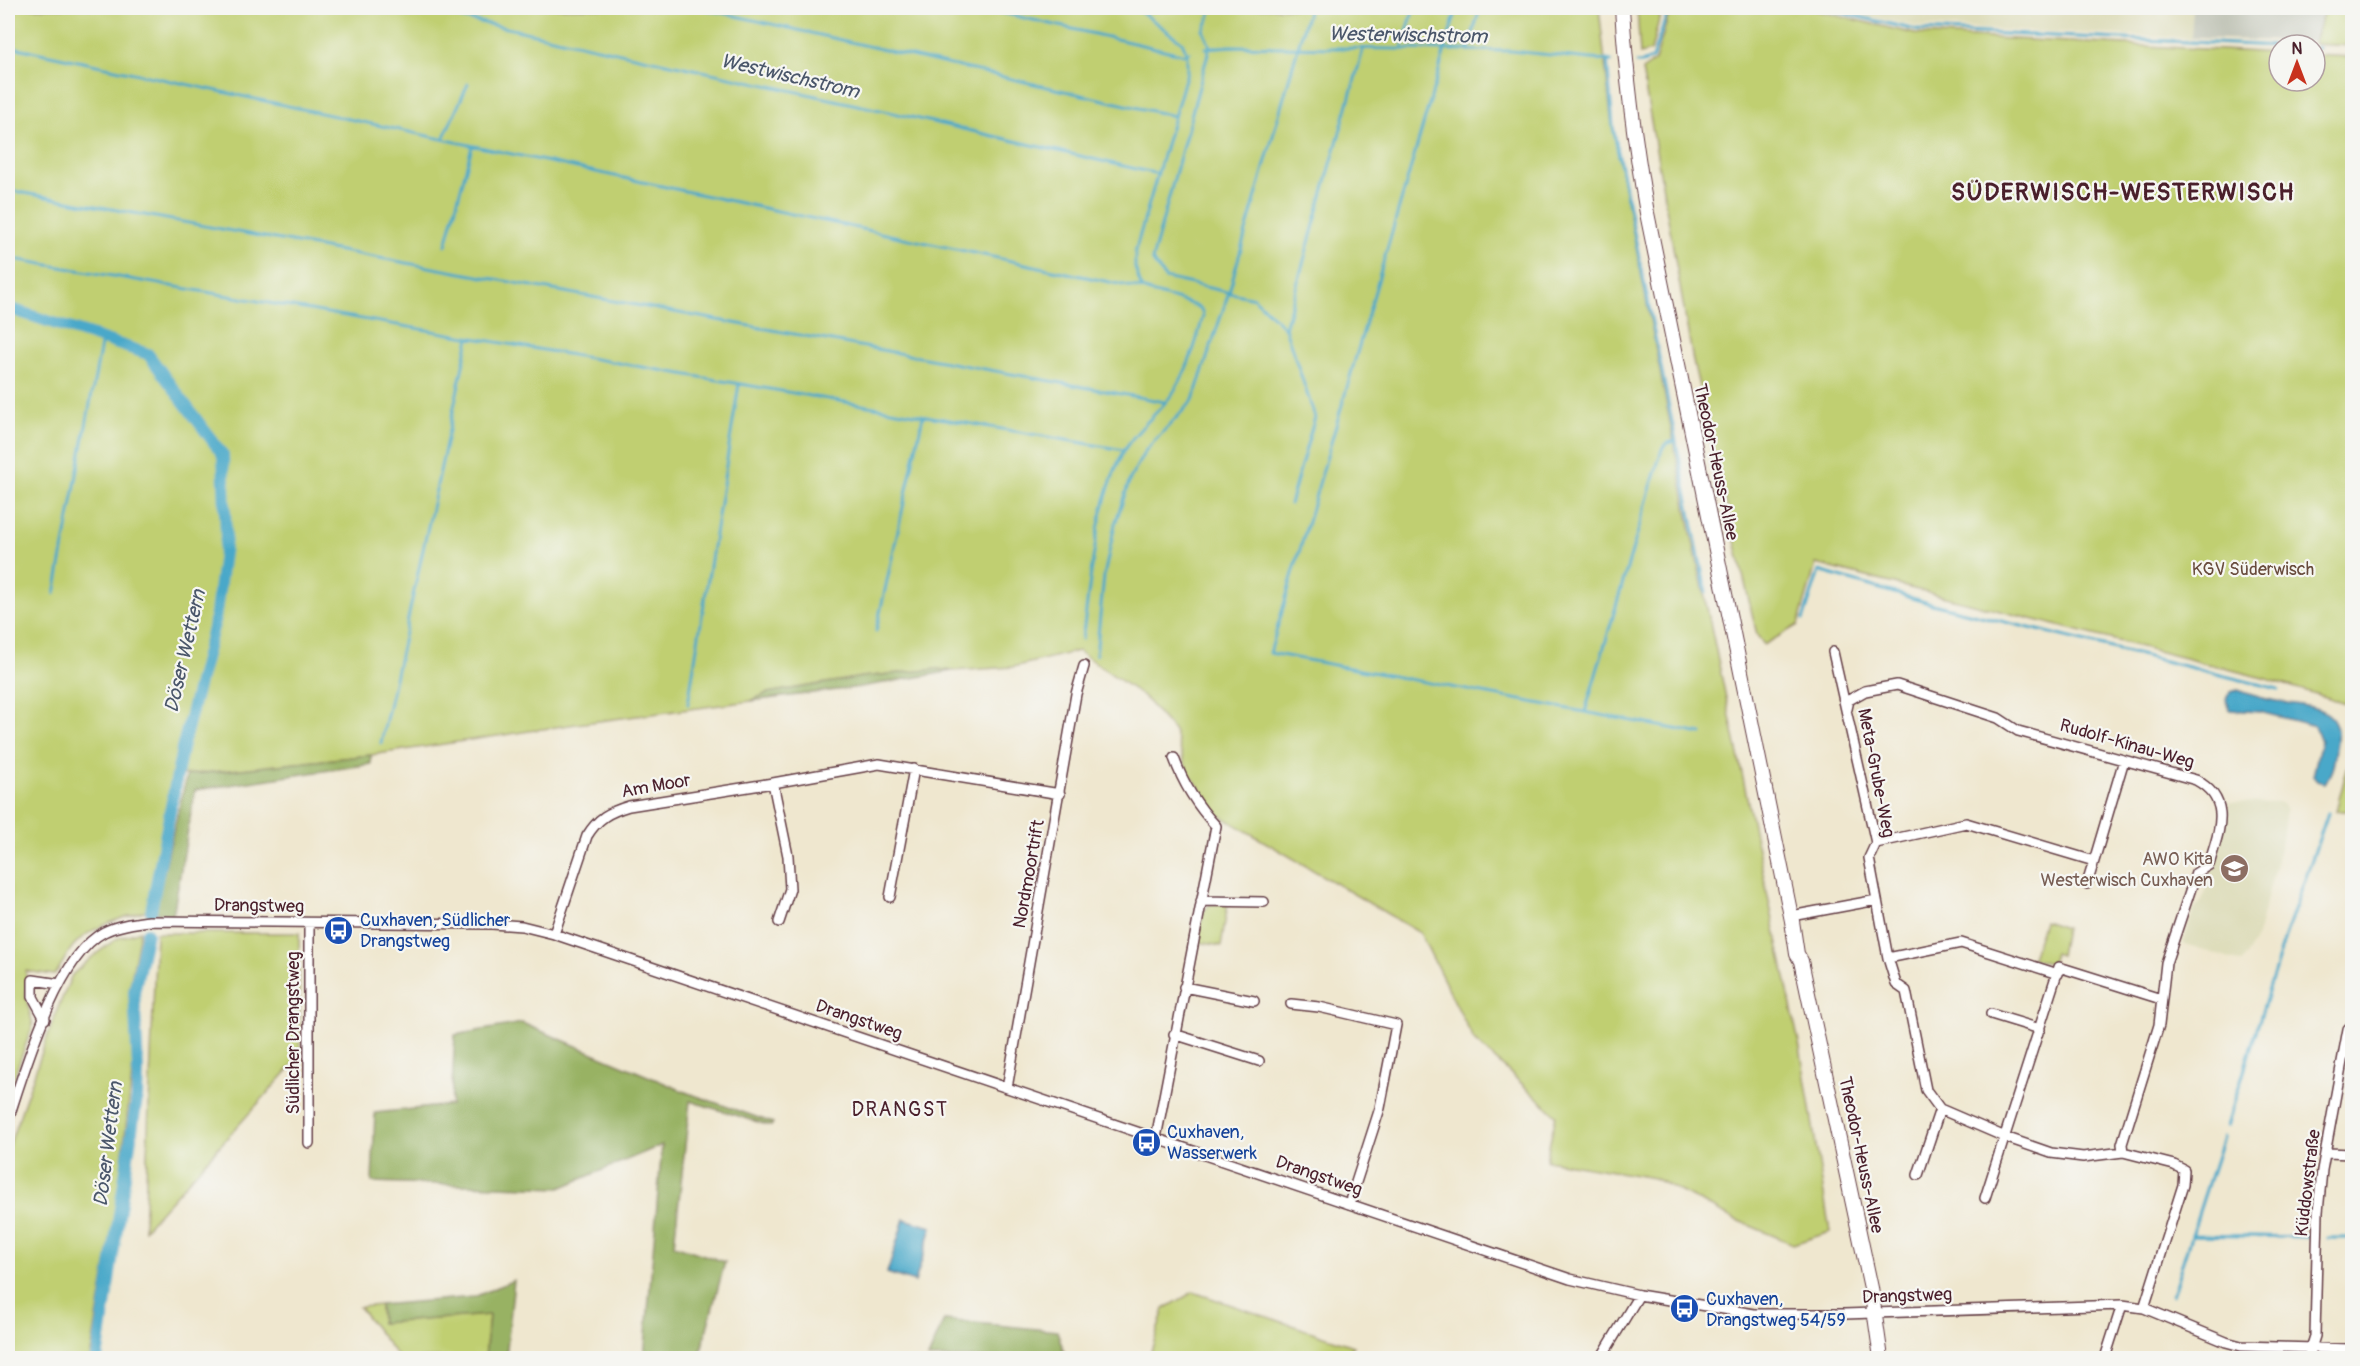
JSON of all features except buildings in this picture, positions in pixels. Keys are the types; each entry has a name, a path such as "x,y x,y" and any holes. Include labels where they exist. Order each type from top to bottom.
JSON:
{"street":[{"name":"Theodor-Heuss-Allee","path":"1622,8 1624,52 1647,213 1792,918 1797,954 1801,961 1861,1239 1881,1359"},
{"name":"Meta-Grube-Weg","path":"1833,652 1876,843 1869,858 1888,958 1896,984 1906,991 1926,1089 1940,1109"},
{"name":"Nordmoortrift","path":"1007,1088 1076,694 1084,666"},
{"name":"Rudolf-Kinau-Weg","path":"1847,709 1849,700 1865,691 1897,685 1998,718 2018,731 2196,780 2215,795 2220,807 2220,825 2209,865 2196,873 2166,963 2160,999 2162,1010 2159,1025 2122,1144 2123,1152"},
{"path":"1156,1138 1174,1034 1216,826 1206,815 1180,773 1174,758"},
{"path":"2087,885 2124,760"},
{"name":"Am Moor","path":"554,934 587,836 595,823 608,812 629,806 879,764 1060,794"},
{"path":"890,897 914,769"},
{"path":"773,783 788,856 790,889 779,922"},
{"path":"1876,843 1966,823 2094,861"},
{"path":"1792,918 1877,900"},
{"path":"1201,901 1264,902"},
{"name":"Drangstweg","path":"8,1120 60,984 74,960 92,941 105,932 149,921 522,926 554,934 1570,1279 1639,1295 1754,1314 1873,1314 2122,1305 2144,1308 2241,1346 2352,1349"},
{"name":"Südlicher Drangstweg","path":"309,923 309,1143"},
{"path":"1888,958 1961,943 2058,974"},
{"path":"1985,1198 2060,967 2160,999"},
{"path":"45,1019 33,997 33,980 60,984"},
{"path":"1184,987 1254,1001"},
{"path":"1290,1004 1319,1007 1396,1025 1380,1108 1349,1204"},
{"path":"1991,1014 2040,1029"},
{"name":"Küddowstraße","path":"2308,1359 2315,1336 2318,1212 2322,1170 2327,1153 2348,1029 2352,1025"},
{"path":"1174,1034 1259,1061"},
{"path":"1918,1175 1940,1109 2005,1137 2051,1153 2083,1157 2123,1152 2174,1165 2184,1170 2185,1175 2144,1308"},
{"path":"2327,1153 2352,1154"},
{"path":"1601,1359 1639,1295"},
{"path":"2105,1359 2122,1305"}],"shaded area":[{"path":"1853,8 2193,8 2191,38 1915,26 1851,13"},
{"path":"2193,8 2325,8 2317,33 2267,33 2267,40 2191,38"},
{"path":"2229,802 2281,803 2286,809 2282,840 2257,936 2242,963 2183,943 2193,911 2202,901"}],"green space":[{"path":"8,8 1599,8 1611,118 1691,532 1801,1053 1830,1232 1793,1244 1734,1219 1654,1178 1546,1160 1556,1115 1474,1040 1420,933 1219,815 1187,770 1174,731 1143,696 1078,651 1013,667 952,671 938,669 862,677 768,693 751,701 576,724 371,755 173,776 147,910 109,923 82,937 72,947 54,975 26,971 26,998 33,1025 8,1093"},
{"path":"1637,8 1662,8 1651,51 1640,54"},
{"name":"KGV Süderwisch","path":"1671,8 1805,8 1915,34 2267,52 2267,93 2327,93 2327,56 2352,57 2352,705 2263,678 1816,564 1798,625 1764,645 1757,635 1693,361 1642,70 1655,61"},
{"path":"2325,8 2352,8 2352,46 2327,45 2327,33 2317,33"},
{"path":"938,669 952,671 861,687 751,701 767,693 862,677"},
{"path":"2352,750 2352,811 2336,811"},
{"path":"371,755 371,764 195,790 173,915 154,912 187,775"},
{"path":"1228,903 1221,946 1198,942 1203,912 1210,904"},
{"path":"2044,921 2065,928 2060,955 2054,953 2051,964 2032,958"},
{"path":"140,931 129,991 133,1065 118,1195 90,1358 8,1358 8,1149 55,1015 72,975 116,939"},
{"path":"156,933 299,933 300,1057 144,1230"},
{"path":"522,1023 688,1093 773,1123 771,1126 690,1101 674,1245 725,1262 699,1358 644,1358 662,1145 560,1188 372,1182 375,1113 451,1105 455,1035"},
{"path":"514,1280 506,1358 485,1358 489,1315 381,1323 380,1305 474,1297"},
{"path":"1193,1292 1354,1346 1343,1358 1149,1358 1164,1309"},
{"path":"380,1305 381,1323 489,1315 485,1358 399,1358 359,1307"},
{"path":"944,1320 1057,1331 1066,1358 928,1358"}],"water":[{"path":"2238,690 2270,700 2318,709 2332,718 2336,725 2337,735 2335,758 2325,783 2317,781 2313,776 2321,741 2315,726 2260,712 2230,710 2226,699 2230,692"},
{"path":"904,1219 932,1227 915,1282 887,1273"}],"waterway":[{"name":"Westwischstrom","path":"416,8 1158,174"},
{"path":"701,8 1174,116"},
{"path":"981,8 1186,55"},
{"path":"1136,8 1182,42 1187,53"},
{"path":"1211,8 1209,19 1203,30 1210,46 1152,260 1165,278 1254,298 1285,328 1315,417 1290,504"},
{"path":"1096,655 1104,576 1115,524 1130,479 1145,451 1193,400 1229,292 1309,8"},
{"path":"1402,49 1414,8"},
{"path":"1457,8 1270,653 1702,734"},
{"path":"1468,51 1480,8"},
{"name":"Westerwischstrom","path":"1637,63 1652,59 1669,8"},
{"name":"Westerwischstrom","path":"1821,8 1916,30 2267,45"},
{"path":"8,46 1142,289"},
{"name":"Westerwischstrom","path":"1205,48 1231,46 1511,51 1611,61"},
{"path":"1285,328 1363,50"},
{"path":"1082,639 1095,544 1113,474 1128,444 1173,393 1191,356 1203,316 1201,309 1194,305 1142,289 1135,268 1135,252 1187,72 1187,53 1189,52"},
{"path":"1607,60 1613,127 1706,592"},
{"path":"443,139 468,84"},
{"path":"446,245 472,146"},
{"path":"8,190 1165,402"},
{"path":"8,258 1124,450"},
{"name":"Döser Wettern","path":"8,308 148,354 223,455 226,538 215,620 182,749 151,911"},
{"path":"381,743 469,338"},
{"path":"55,594 102,339"},
{"path":"688,704 739,384"},
{"path":"876,631 923,416"},
{"path":"1585,712 1662,449 1667,443 1676,441"},
{"path":"1803,620 1819,571 1932,604 2278,689"},
{"path":"2227,1126 2284,940 2328,813"},
{"name":"Döser Wettern","path":"97,1358 137,1098 134,992 147,933"},
{"path":"2172,1295 2223,1137"},
{"path":"2191,1235 2309,1237"},
{"path":"2327,1238 2352,1238"}],"place":[{"name":"AWO Kita Westerwisch Cuxhaven","path":"2234,869"},
{"name":"Cuxhaven, Südlicher Drangstweg","path":"339,930"},
{"name":"Cuxhaven, Wasserwerk","path":"1146,1142"},
{"name":"Cuxhaven, Drangstweg 54/59","path":"1685,1309"}],"district":[{"name":"SÜDERWISCH-WESTERWISCH","path":"2123,192"},
{"name":"DRANGST","path":"900,1109"}]}
